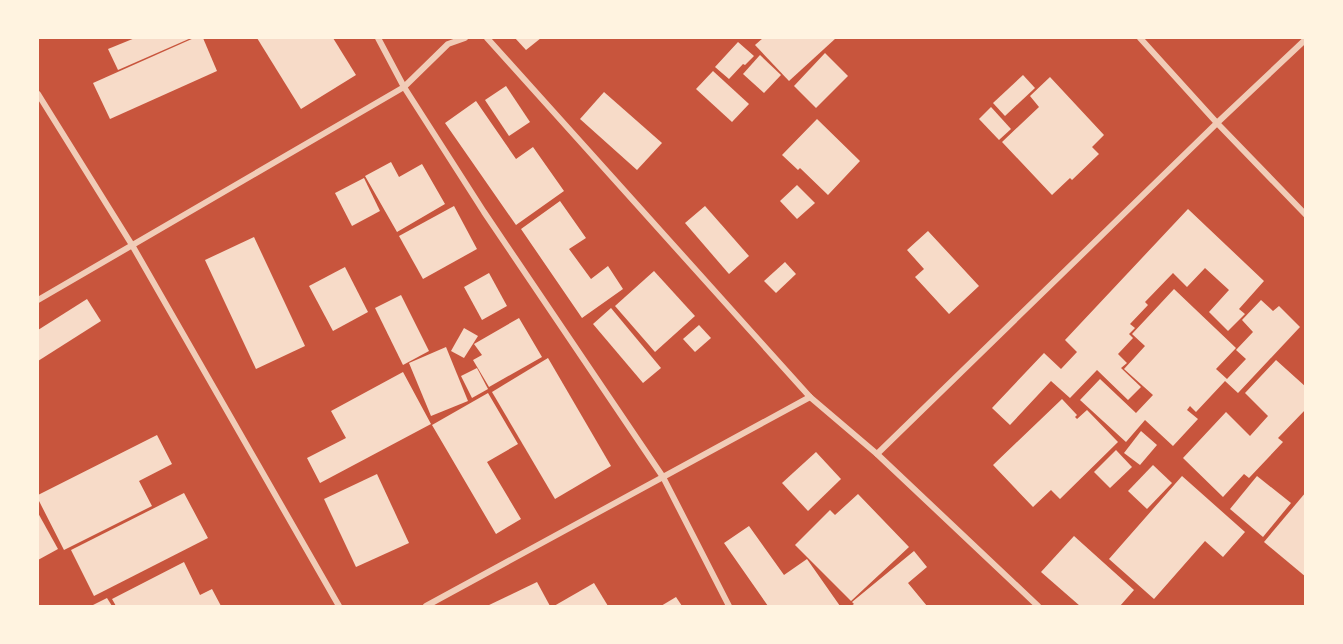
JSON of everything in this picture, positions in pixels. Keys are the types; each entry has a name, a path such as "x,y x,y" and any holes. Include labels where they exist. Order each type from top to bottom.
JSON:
{"street":[{"path":"378,38 404,87 484,212 663,477 729,606"},
{"path":"38,300 404,87 448,44 465,38"},
{"path":"487,38 810,397 877,454 1038,606"},
{"path":"1140,38 1216,123 1305,215"},
{"path":"877,454 1305,39"},
{"path":"38,94 132,245 339,606"},
{"path":"426,606 810,397"}],"building":[{"path":"135,38 191,38 118,70 108,49"},
{"path":"194,38 203,38 217,71 110,119 93,83"},
{"path":"257,38 333,38 356,75 301,109"},
{"path":"515,38 541,38 526,50"},
{"path":"763,38 836,38 789,81 755,45"},
{"path":"738,42 754,56 729,79 715,67"},
{"path":"825,53 848,76 816,108 794,86"},
{"path":"760,55 781,75 764,93 743,74"},
{"path":"713,71 749,104 732,122 696,89"},
{"path":"1023,75 1035,88 1005,116 993,103"},
{"path":"1050,77 1104,135 1092,147 1099,154 1072,180 1070,178 1052,195 1002,142 1039,107 1030,96"},
{"path":"506,86 530,122 509,136 485,100"},
{"path":"604,92 662,143 637,170 580,119"},
{"path":"476,101 516,159 533,147 564,191 516,225 445,123"},
{"path":"991,107 1011,129 999,140 979,119"},
{"path":"817,119 860,161 828,195 800,168 798,170 782,155"},
{"path":"391,162 399,177 422,164 445,204 397,232 365,176"},
{"path":"364,178 380,211 352,226 335,193"},
{"path":"797,185 815,203 797,219 780,201"},
{"path":"560,201 586,238 569,249 591,279 608,266 623,289 582,318 521,229"},
{"path":"454,206 477,249 423,279 399,236"},
{"path":"705,206 749,256 729,274 685,223"},
{"path":"1188,209 1264,281 1239,309 1245,314 1228,331 1209,312 1229,290 1205,268 1187,287 1173,273 1145,302 1148,305 1130,324 1135,328 1129,334 1133,338 1118,354 1127,363 1121,368 1141,387 1128,400 1097,370 1070,398 1051,381 1010,425 992,408 1044,353 1061,369 1077,352 1065,340"},
{"path":"928,231 979,286 949,314 915,277 924,269 907,250"},
{"path":"254,237 305,346 256,369 205,260"},
{"path":"785,262 796,274 776,293 764,281"},
{"path":"345,267 368,312 333,331 309,286"},
{"path":"654,271 695,316 655,352 615,306"},
{"path":"489,273 507,306 482,320 464,287"},
{"path":"1174,289 1236,348 1216,369 1227,379 1246,359 1236,350 1253,332 1242,320 1261,300 1273,311 1279,306 1300,327 1238,393 1225,381 1196,412 1190,406 1187,410 1198,419 1173,446 1145,420 1126,442 1080,400 1100,379 1136,413 1153,395 1124,369 1145,346 1132,334"},
{"path":"401,295 429,351 403,365 375,308"},
{"path":"87,299 101,321 38,361 38,330"},
{"path":"611,308 661,368 643,383 593,324"},
{"path":"519,318 542,357 489,387 473,360 482,355 474,344"},
{"path":"699,325 711,338 695,352 683,339"},
{"path":"464,328 478,336 464,358 451,351"},
{"path":"446,347 468,401 431,416 409,363"},
{"path":"548,358 611,466 555,499 492,392"},
{"path":"1276,360 1306,387 1306,409 1278,438 1283,442 1249,478 1244,474 1223,497 1183,458 1226,412 1250,436 1268,416 1245,393"},
{"path":"477,368 488,389 472,398 461,376"},
{"path":"403,372 431,424 320,483 307,458 346,438 331,411"},
{"path":"488,393 518,444 487,462 521,519 496,534 432,425"},
{"path":"1062,399 1077,415 1075,417 1077,419 1087,410 1118,442 1060,499 1051,490 1033,507 993,465"},
{"path":"1141,431 1157,445 1140,465 1124,453"},
{"path":"157,435 172,464 139,481 152,506 64,550 38,495"},
{"path":"1116,450 1132,467 1110,488 1094,472"},
{"path":"816,452 841,479 808,511 782,483"},
{"path":"1153,465 1172,483 1147,509 1128,491"},
{"path":"377,474 409,543 356,567 324,499"},
{"path":"1182,476 1245,532 1223,557 1205,541 1154,599 1109,559"},
{"path":"1257,476 1291,503 1263,537 1230,509"},
{"path":"1306,492 1306,577 1264,542"},
{"path":"184,493 208,538 94,596 71,550"},
{"path":"858,494 909,547 851,601 795,545 830,510 835,515"},
{"path":"38,513 58,549 38,560"},
{"path":"749,526 784,575 807,559 840,606 768,606 724,543"},
{"path":"1074,536 1134,590 1120,606 1080,606 1041,572"},
{"path":"914,551 927,567 908,583 927,606 851,606 854,604 852,602"},
{"path":"184,562 200,595 212,589 221,606 116,606 112,599"},
{"path":"537,582 550,606 487,606"},
{"path":"594,583 608,606 554,606"},
{"path":"676,597 682,606 661,606"},
{"path":"107,598 112,606 91,606"}]}
